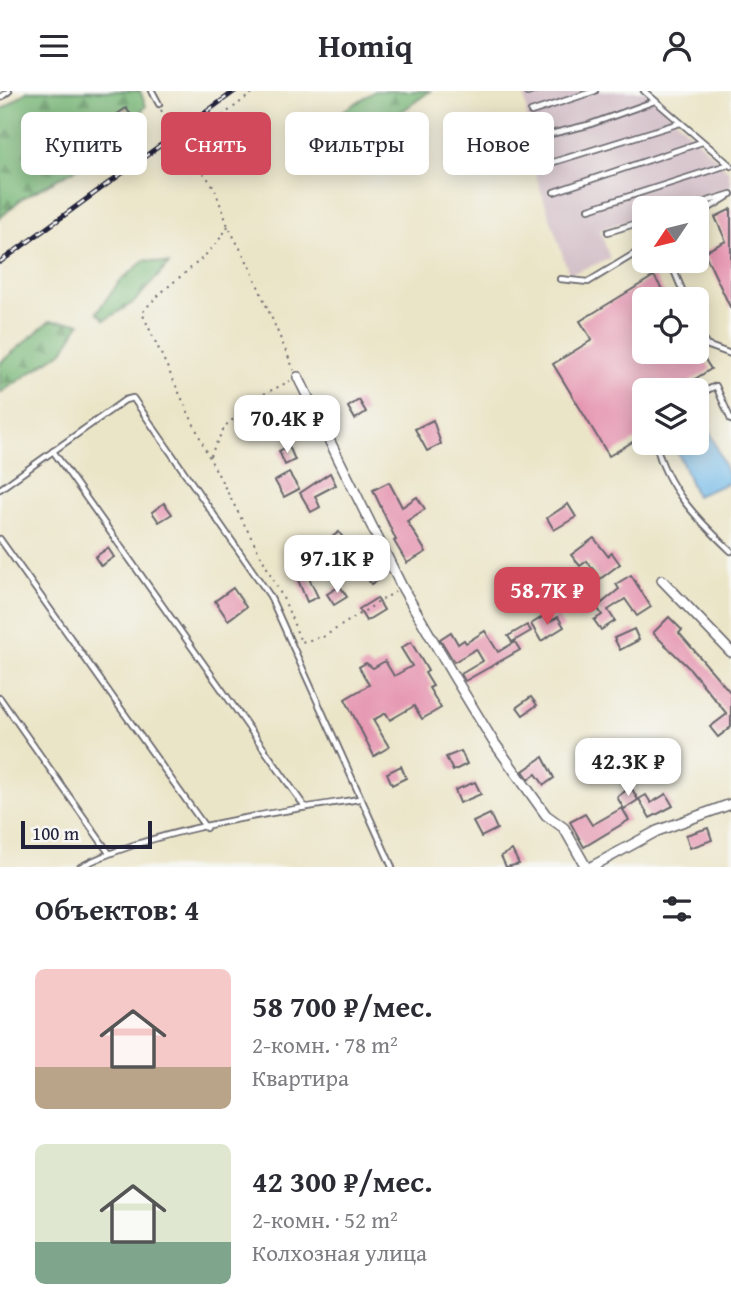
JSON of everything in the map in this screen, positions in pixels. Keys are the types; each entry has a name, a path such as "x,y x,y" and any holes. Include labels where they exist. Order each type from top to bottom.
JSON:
{"street":[{"path":"298,377 402,587 493,741 546,815 564,828 586,867"},
{"path":"662,580 730,648"},
{"path":"591,867 657,831 731,804"}],"lane":[{"path":"0,98 9,91"},
{"path":"152,91 159,104"},
{"path":"531,112 595,91"},
{"path":"644,91 729,165"},
{"path":"554,133 588,125 655,101"},
{"path":"554,162 680,123"},
{"path":"554,192 702,142"},
{"path":"589,209 729,165"},
{"path":"709,201 731,195"},
{"path":"709,208 731,195"},
{"path":"608,232 632,225"},
{"path":"560,279 588,282 632,255"},
{"path":"709,346 731,354"},
{"path":"709,389 716,386 731,421"},
{"path":"0,489 125,400 133,398 138,402 270,596 359,799 392,867"},
{"path":"53,451 305,807"},
{"path":"659,455 678,493 708,529 731,551"},
{"path":"0,539 206,828"},
{"path":"0,698 109,853"},
{"path":"80,867 109,853 206,828 305,807 359,799"}],"path":[{"path":"227,112 255,91"},
{"path":"159,104 163,112"},
{"path":"205,175 214,187 228,226 249,265 298,377 264,394 225,426 209,457"},
{"path":"228,226 216,248 159,292 142,313 209,457 285,602 301,642 323,637 402,587"}],"shaded area":[{"path":"524,91 646,91 728,170 731,186 701,196 632,196 632,219 600,230 610,259 569,274 536,175 554,175 554,112 526,112"}],"green space":[{"path":"28,91 140,91 146,106 140,112 21,112 21,175 65,175 21,199 0,218 0,111"},
{"path":"375,91 430,91 401,112 341,112"},
{"path":"145,260 169,264 134,302 105,320 97,312 119,282"},
{"path":"50,321 80,323 63,351 0,393 0,363"}],"water":[{"path":"709,429 731,482 696,496 679,455 709,455"}],"building":[{"path":"731,209 731,309 709,263 709,250 726,241 715,217"},
{"path":"654,276 661,287 636,287"},
{"path":"632,289 632,364 708,364 711,369 696,378 632,378 632,442 609,456 553,364 592,340 580,321"},
{"path":"359,400 366,412 355,419 348,407"},
{"path":"433,420 441,444 427,451 415,429"},
{"path":"289,446 295,460 285,465 279,451"},
{"path":"289,473 299,489 284,497 275,481"},
{"path":"330,473 336,485 315,496 320,507 311,512 300,493"},
{"path":"389,482 402,507 417,497 425,509 407,521 426,552 407,563 394,541 396,540 373,490"},
{"path":"164,503 172,514 159,522 152,512"},
{"path":"568,504 576,517 554,530 547,518"},
{"path":"339,532 351,549 336,559 325,542"},
{"path":"594,538 608,556 612,553 620,564 600,579 587,561 580,566 571,555"},
{"path":"108,548 114,557 101,566 95,557"},
{"path":"371,552 384,576 371,584 357,560"},
{"path":"305,570 318,597 307,602 296,575"},
{"path":"631,575 651,607 637,616 625,599 608,610 615,621 601,630 594,620 602,615 597,607 619,589 616,584"},
{"path":"340,586 347,597 334,605 327,594"},
{"path":"233,588 246,607 228,620 215,601"},
{"path":"377,598 384,610 366,621 359,609"},
{"path":"546,615 549,622 558,617 564,627 541,641 531,624"},
{"path":"669,617 682,630 679,633 731,693 731,727 718,737 710,727 727,714 691,670 653,633"},
{"path":"527,625 531,631 512,642 508,636"},
{"path":"634,629 639,640 620,650 614,638"},
{"path":"485,631 498,652 515,642 520,650 465,681 461,674 483,661 476,649 454,662 440,639 451,632 458,644 464,640 466,643"},
{"path":"411,642 428,671 425,673 433,686 429,688 441,708 422,719 414,706 390,720 386,713 373,720 389,747 374,756 345,699 369,685 359,667 366,663 373,668 385,661 394,676 412,666 401,648"},
{"path":"531,697 537,705 523,715 517,707"},
{"path":"461,751 467,764 453,771 446,757"},
{"path":"543,757 554,778 544,785 536,774 529,779 523,771"},
{"path":"401,766 406,778 392,785 387,773"},
{"path":"475,782 481,794 460,803 455,790"},
{"path":"631,787 638,800 624,809 617,797"},
{"path":"666,794 673,806 650,818 639,799 646,795 651,803"},
{"path":"622,808 629,820 584,847 570,822 585,814 592,825"},
{"path":"490,814 497,829 481,837 473,822"},
{"path":"708,828 712,840 690,848 686,835"},
{"path":"512,850 519,864 506,867 501,856"}],"railway":[{"path":"0,262 235,91"}]}
